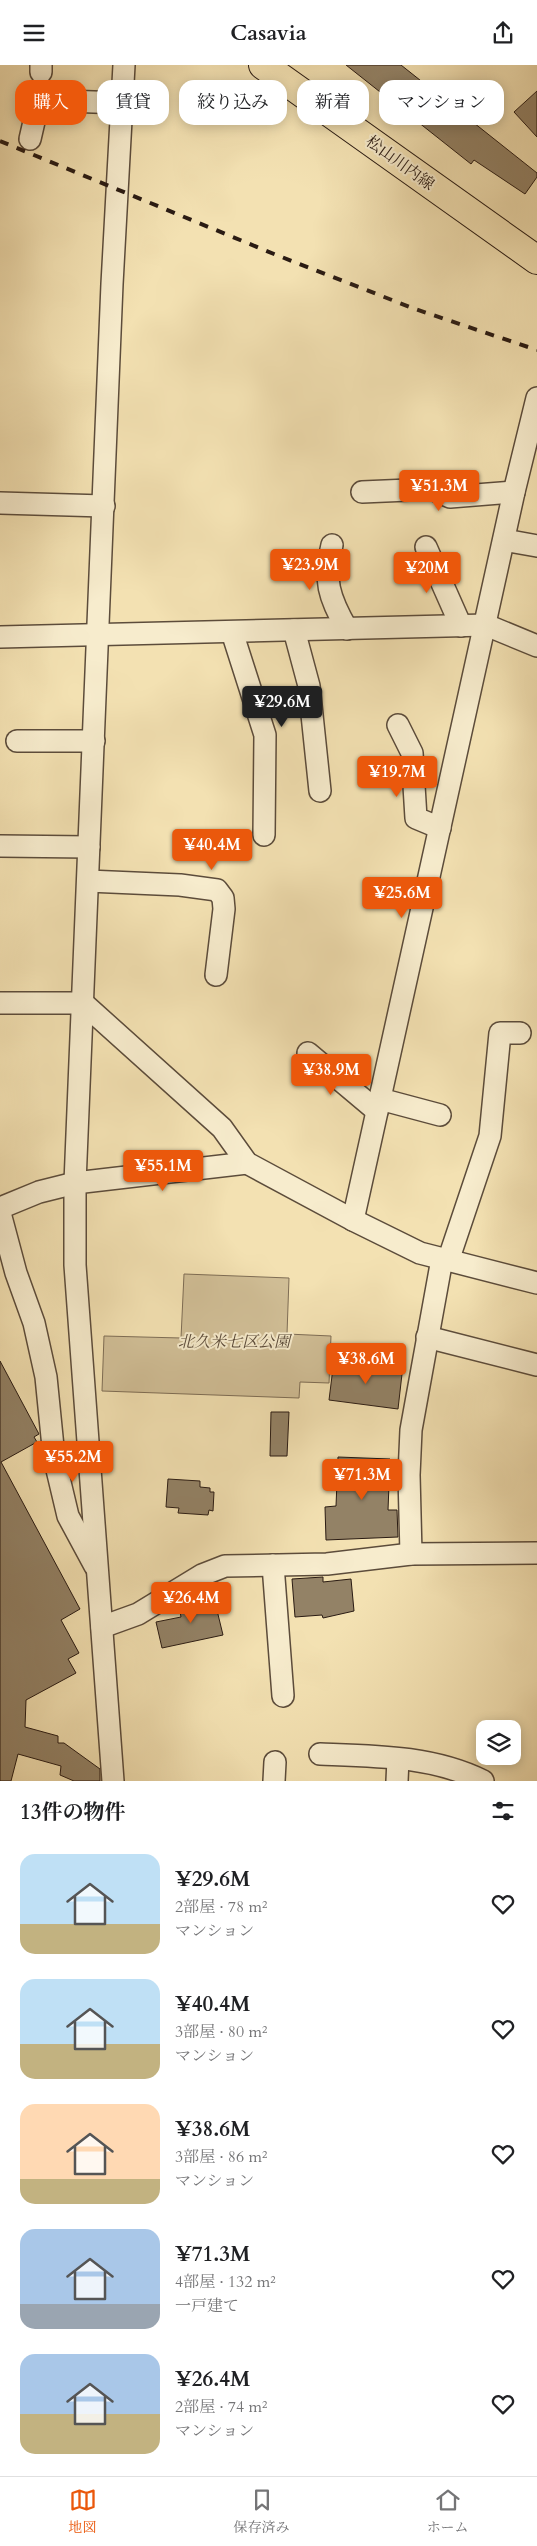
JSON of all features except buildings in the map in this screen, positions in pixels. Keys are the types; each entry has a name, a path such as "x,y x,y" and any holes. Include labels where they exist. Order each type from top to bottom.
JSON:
{"main road":[{"name":"松山川内線","path":"263,65 537,260"}],"street":[{"path":"123,80 124,65"},
{"path":"30,139 38,100 97,102"},
{"path":"113,1781 75,1265 75,1183 120,125"},
{"path":"353,1221 514,492 537,398"},
{"path":"362,492 432,489 450,497 514,492"},
{"path":"0,503 104,506"},
{"path":"504,540 537,546"},
{"path":"332,545 327,564 328,586 334,606 347,629"},
{"path":"426,547 461,626"},
{"path":"0,637 486,625 537,646"},
{"path":"294,630 309,686 320,791"},
{"path":"232,632 265,735 264,835"},
{"path":"398,725 412,753 416,819 440,828"},
{"path":"17,741 94,741"},
{"path":"0,846 90,847"},
{"path":"88,881 180,885 217,890 223,898 224,909 216,975"},
{"path":"0,1003 83,1003 222,1128 247,1163 353,1221 420,1253 537,1283"},
{"path":"411,1554 409,1475 411,1430 427,1337 445,1260 500,1139 500,1033 520,1033"},
{"path":"308,1053 378,1105 440,1115"},
{"path":"0,1208 40,1192 75,1183 247,1163"},
{"path":"0,1213 16,1273 34,1323 46,1377 54,1457 68,1516 99,1573"},
{"path":"427,1337 537,1365"},
{"path":"102,1627 138,1614 210,1572 225,1566 327,1564 411,1554 537,1553"},
{"path":"272,1565 283,1696"},
{"path":"320,1755 398,1759 467,1773 483,1781"},
{"path":"396,1781 398,1759"}],"green space":[{"name":"北久米七区公園","path":"184,1274 289,1278 287,1334 331,1336 329,1383 300,1382 299,1398 102,1391 104,1336 181,1338"}],"railway":[{"path":"0,141 274,254 415,309 537,350"}]}
